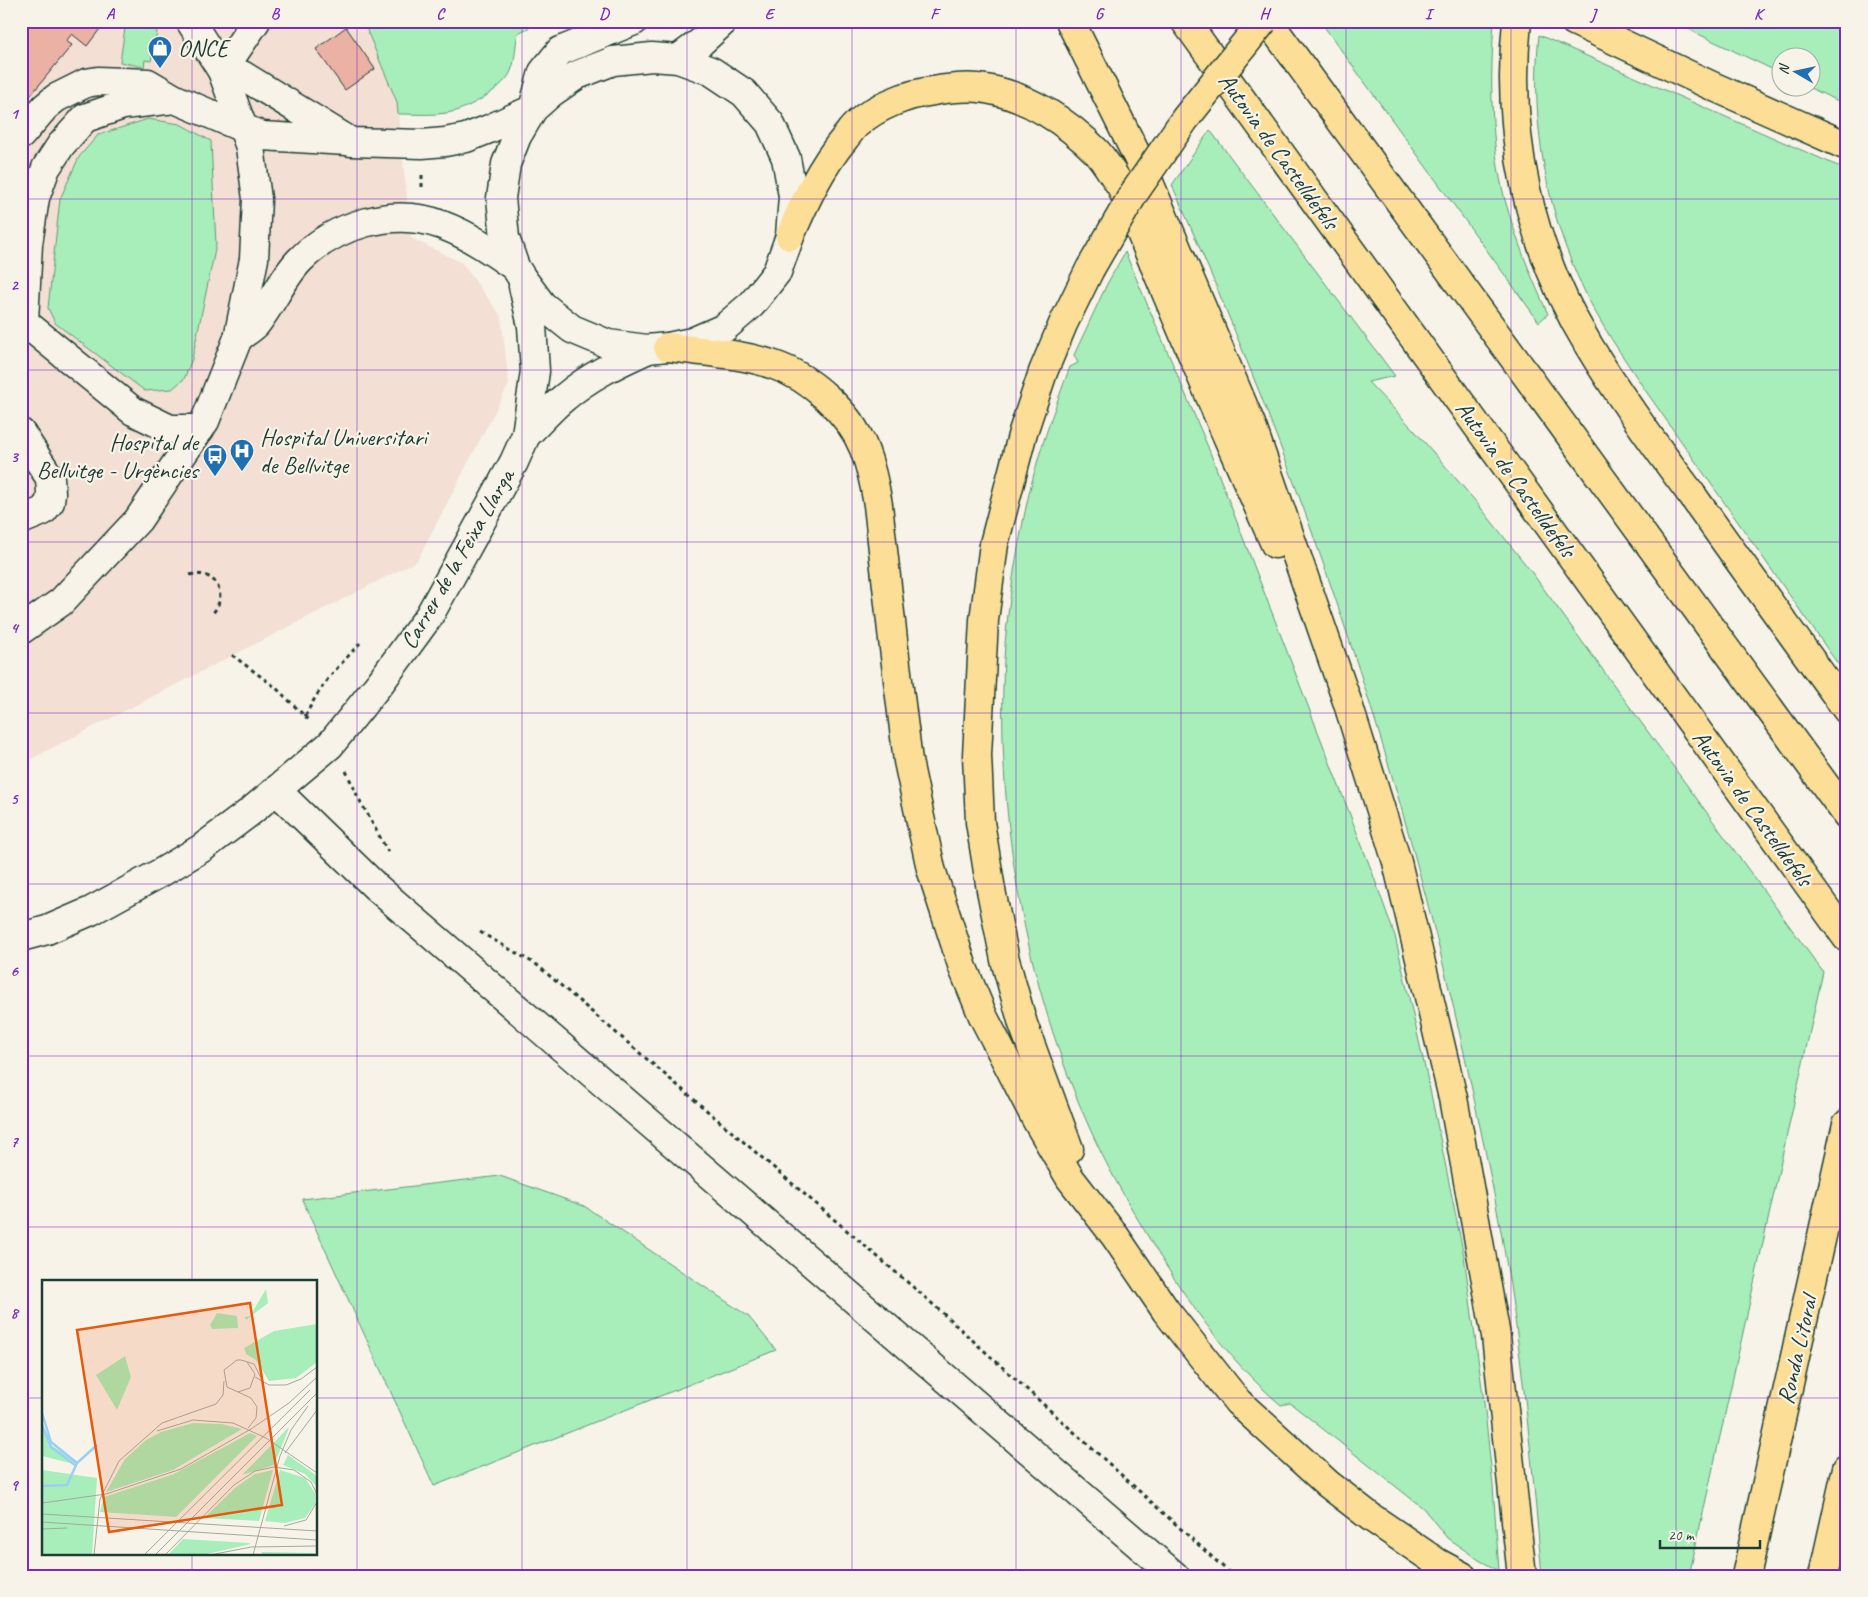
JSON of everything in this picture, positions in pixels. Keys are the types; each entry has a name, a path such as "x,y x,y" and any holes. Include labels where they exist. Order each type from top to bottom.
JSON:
{"highway":[{"path":"1070,21 1143,168 1251,424 1348,704 1396,862 1454,1098 1496,1336 1522,1574"},
{"name":"Autovia de Castelldefels","path":"1185,21 1847,938"},
{"path":"1114,1236 1070,1151 1023,1024 1005,960 980,822 977,755 979,684 984,620 994,544 1023,432 1043,372 1063,324 1090,269 1134,193 1179,127 1263,21"},
{"path":"1268,21 1847,815"},
{"path":"1517,21 1513,86 1518,151 1534,225 1546,260 1564,300 1588,345 1623,401 1847,710"},
{"path":"1574,21 1710,85 1847,146"},
{"path":"790,236 812,186 831,154 858,123 888,104 920,92 952,88 986,88 1045,110 1070,128 1098,153 1121,186 1223,427 1348,704"},
{"path":"657,348 748,358 774,365 813,385 843,415 864,448 875,485 908,761 931,869 962,968 1009,1068 1070,1178 1114,1236 1166,1311 1238,1402 1328,1484 1372,1518 1438,1563 1462,1576"},
{"name":"Ronda Litoral","path":"1746,1576 1847,1124"},
{"path":"1823,1576 1847,1468"}],"street":[{"path":"21,630 61,602 138,520 209,413 238,338 254,259 257,199 250,147 222,71 190,21"},
{"path":"222,71 256,21"},
{"path":"534,109 543,72 560,51 634,21"},
{"path":"678,59 701,42 724,21"},
{"path":"652,57 678,59 711,71 744,92 770,123 786,158 793,196 790,236 777,272 752,304 724,328 692,342 657,348 608,344 572,329 542,305 518,273 504,238 501,198 506,164 517,136 534,109 551,93 577,75 613,61 652,57"},
{"path":"222,71 242,75 351,142"},
{"path":"21,135 45,106 56,98 86,83 98,81 148,83 175,98 262,136 351,142 391,144 445,142 466,138 534,109"},
{"path":"175,98 124,105 85,118 61,145 46,168 26,220 24,322 132,411 170,429 200,429"},
{"path":"238,338 256,324 299,261 322,242 354,225 385,219 422,219 443,225 476,241 518,273"},
{"name":"Carrer de la Feixa Llarga","path":"21,937 47,930 90,911 202,848 276,791 330,745 419,631 514,462 526,435 535,371 532,326 518,273"},
{"name":"Carrer de la Feixa Llarga","path":"526,435 563,398 584,382 610,366 657,348"},
{"path":"21,432 50,478 51,493 50,502 43,511 21,520"},
{"path":"276,791 376,887 1175,1576"}],"path":[{"path":"769,21 779,30 794,21"},
{"path":"422,167 422,197"},
{"path":"190,575 198,573 210,577 219,590 220,600 218,608 211,615"},
{"path":"232,656 275,687 305,716 330,677 360,643"},
{"path":"346,770 358,797 391,857"},
{"path":"471,928 545,971 927,1298 1233,1576"}],"shaded area":[{"name":"Hospital Universitari de Bellvitge","path":"21,21 363,21 397,102 411,238 462,263 501,316 509,384 417,561 21,764"}],"green space":[{"path":"126,21 149,21 157,32 151,61 145,60 144,67 120,62"},
{"path":"363,21 543,21 518,33 514,62 508,77 479,100 456,111 442,114 398,114 397,102"},
{"path":"1320,21 1494,21 1492,111 1496,156 1505,200 1514,229 1548,314 1539,322"},
{"path":"1671,21 1847,21 1847,105 1820,93 1820,48 1770,48 1770,68"},
{"path":"1539,35 1847,170 1847,677 1643,387 1590,303 1560,229 1544,165 1537,100"},
{"path":"148,119 180,124 211,141 216,245 192,359 184,379 172,389 145,391 55,323 48,308 60,199 79,157 98,135"},
{"path":"1210,130 1395,376 1368,382 1414,430 1477,503 1530,570 1823,972 1689,1576 1542,1576 1521,1363 1502,1237 1467,1066 1410,840 1378,729 1342,618 1303,508 1262,399 1172,185"},
{"path":"1125,252 1208,447 1371,869 1395,936 1431,1094 1464,1256 1484,1402 1493,1486 1499,1571 1447,1538 1423,1508 1290,1403 1281,1405 1260,1386 1222,1345 1173,1276 1143,1228 1102,1154 1068,1076 1034,968 1012,856 1006,799 1003,685 1005,640 1010,596 1030,489 1051,418 1070,367 1078,363 1074,355 1107,284"},
{"path":"500,1176 584,1206 748,1316 776,1350 434,1486 302,1199"}],"building":[{"path":"21,21 106,21 87,46 72,34 66,41 72,45 21,107"},
{"path":"346,27 375,69 345,90 316,49"}],"place":[{"name":"ONCE","path":"160,69"},
{"name":"Hospital Universitari de Bellvitge","path":"242,472"},
{"name":"Hospital de Bellvitge - Urgències","path":"215,477"}]}
